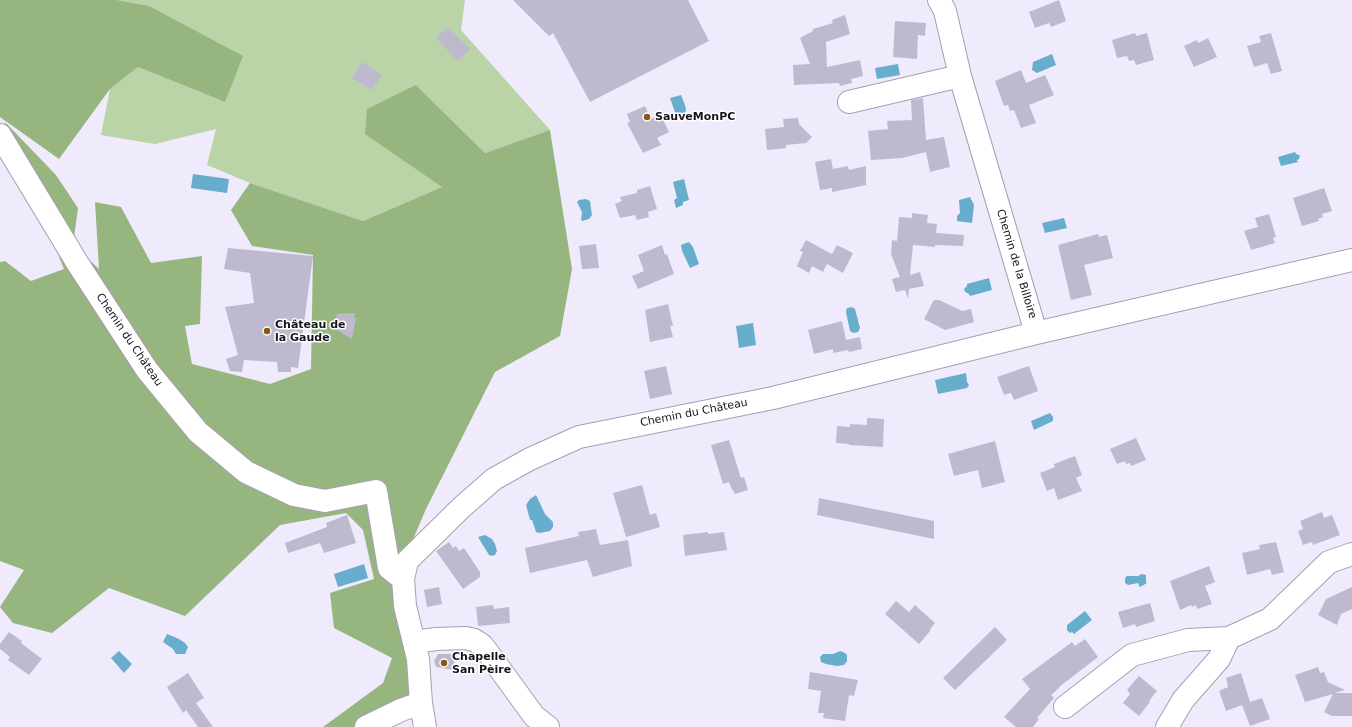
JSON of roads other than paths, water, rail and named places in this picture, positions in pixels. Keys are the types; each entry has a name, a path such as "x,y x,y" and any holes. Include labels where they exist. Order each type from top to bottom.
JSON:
{"street":[{"name":"Chemin de la Billoire","path":"939,0 945,12 960,76 1036,333 1352,260"},
{"path":"849,102 960,76"},
{"name":"Chemin du Château","path":"0,135 78,264 147,370 198,432 246,472 294,495 325,500 376,491 389,568 402,580"},
{"name":"Chemin du Château","path":"425,727 421,703 418,660 402,580 407,561 494,478 530,459 579,437 773,398 1036,333"},
{"path":"1065,707 1132,654 1188,640 1229,638 1270,620 1329,562 1352,554"},
{"path":"414,642 436,639 466,638 474,640 482,645 534,716 548,727"},
{"path":"1167,727 1183,700 1219,659 1229,638"},
{"path":"366,727 401,710 421,703"}],"water":[{"path":"1052,54 1056,65 1037,73 1032,70 1033,62"},
{"path":"898,64 900,75 877,79 875,68"},
{"path":"681,95 686,110 684,116 676,115 670,98"},
{"path":"1295,152 1300,156 1297,160 1298,162 1281,166 1278,157"},
{"path":"193,174 229,179 227,193 191,188"},
{"path":"684,179 689,200 683,202 683,205 676,208 674,200 677,198 673,182"},
{"path":"970,197 974,205 972,223 957,221 957,216 960,213 959,200"},
{"path":"586,199 590,201 592,215 589,219 582,221 582,212 577,202 579,200"},
{"path":"1064,218 1067,228 1045,233 1042,223"},
{"path":"689,242 693,247 699,264 690,268 682,251 681,245"},
{"path":"989,278 992,290 970,296 965,292 964,289 967,284"},
{"path":"852,307 855,309 860,328 858,332 853,333 850,331 846,312 847,308"},
{"path":"753,323 756,345 739,348 736,326"},
{"path":"966,373 967,382 969,385 967,388 938,394 935,380"},
{"path":"1050,413 1053,417 1053,421 1034,430 1031,421"},
{"path":"536,495 545,514 553,522 553,527 550,531 539,533 536,532 532,520 530,520 526,505 530,499"},
{"path":"485,535 492,539 495,544 497,551 495,555 489,555 478,537"},
{"path":"364,564 368,578 338,587 334,574"},
{"path":"1142,574 1146,575 1147,583 1140,587 1138,583 1128,585 1125,583 1125,578 1127,576 1138,576"},
{"path":"1085,611 1092,620 1074,634 1072,632 1070,633 1067,630 1067,625"},
{"path":"167,634 185,643 188,647 185,654 176,654 173,649 163,642"},
{"path":"119,651 132,664 124,673 111,658"},
{"path":"840,651 847,655 847,661 844,665 837,666 821,662 820,657 823,654 833,654"}],"place":[{"name":"SauveMonPC","path":"647,117"},
{"name":"Château de la Gaude","path":"267,331"},
{"name":"Chapelle San Pèire","path":"444,663"}]}
